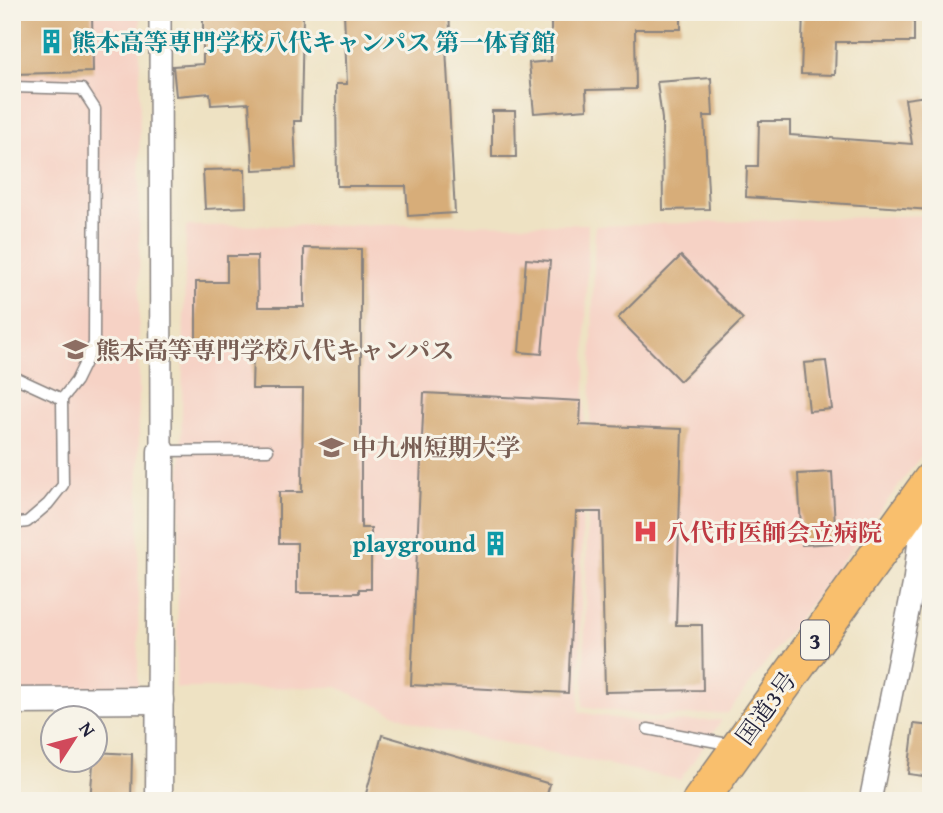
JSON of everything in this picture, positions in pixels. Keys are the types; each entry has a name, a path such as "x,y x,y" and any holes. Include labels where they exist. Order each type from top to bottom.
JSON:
{"highway":[{"name":"国道3号","path":"700,801 928,484"}],"street":[{"path":"159,801 160,12"},
{"path":"870,801 914,582 928,484"},
{"path":"12,701 160,700"}],"lane":[{"path":"12,87 82,89 95,109 94,344 76,381 62,399 63,485 48,505 27,522 12,524"},
{"path":"12,376 62,399"},
{"path":"161,451 268,450"},
{"path":"648,729 739,746"}],"shaded area":[{"name":"熊本高等専門学校八代キャンパス","path":"12,12 140,12 138,689 12,697"},
{"path":"931,215 931,443 728,713 653,717 583,706 595,226"},
{"path":"588,224 579,712 644,723 722,720 680,780 420,725 337,687 176,688 186,226"}],"building":[{"name":"熊本高等専門学校八代キャンパス 第一体育館","path":"12,12 92,12 93,72 12,74"},
{"path":"203,12 303,14 301,121 294,121 296,168 253,170 249,103 211,105 210,93 176,96 173,66 203,64"},
{"path":"344,12 449,12 451,48 446,48 455,213 408,216 406,186 337,186 336,84 347,84"},
{"path":"551,12 681,12 681,29 635,29 636,89 586,90 587,109 534,113 529,63 551,61"},
{"path":"803,12 914,12 914,42 836,42 835,75 801,74"},
{"path":"711,78 713,116 704,116 709,209 663,210 662,119 657,82"},
{"path":"926,96 931,122 931,210 746,197 747,166 758,166 759,121 790,121 790,135 912,144 905,99"},
{"path":"492,111 515,111 516,157 492,157"},
{"path":"245,169 246,207 205,209 203,170"},
{"path":"304,248 361,249 361,528 371,528 371,589 359,589 359,593 297,593 297,543 279,543 279,492 302,492 303,389 252,389 253,351 196,350 196,282 227,282 227,256 257,256 258,307 304,307"},
{"path":"681,256 743,319 680,381 618,318"},
{"path":"526,259 550,261 542,354 519,352"},
{"path":"826,361 832,409 809,411 804,363"},
{"name":"playground","path":"424,393 581,401 580,425 682,429 676,625 702,625 703,690 605,692 601,512 576,512 568,693 411,685"},
{"path":"832,472 836,543 802,545 798,474"},
{"path":"914,724 931,726 931,777 908,774"},
{"path":"382,735 550,784 545,801 364,801"},
{"path":"108,753 132,754 131,801 90,801 92,774 108,774"}],"place":[{"name":"熊本高等専門学校八代キャンパス 第一体育館","path":"52,42"},
{"name":"熊本高等専門学校八代キャンパス","path":"76,350"},
{"name":"中九州短期大学","path":"332,447"},
{"name":"八代市医師会立病院","path":"646,532"},
{"name":"playground","path":"496,543"}]}
